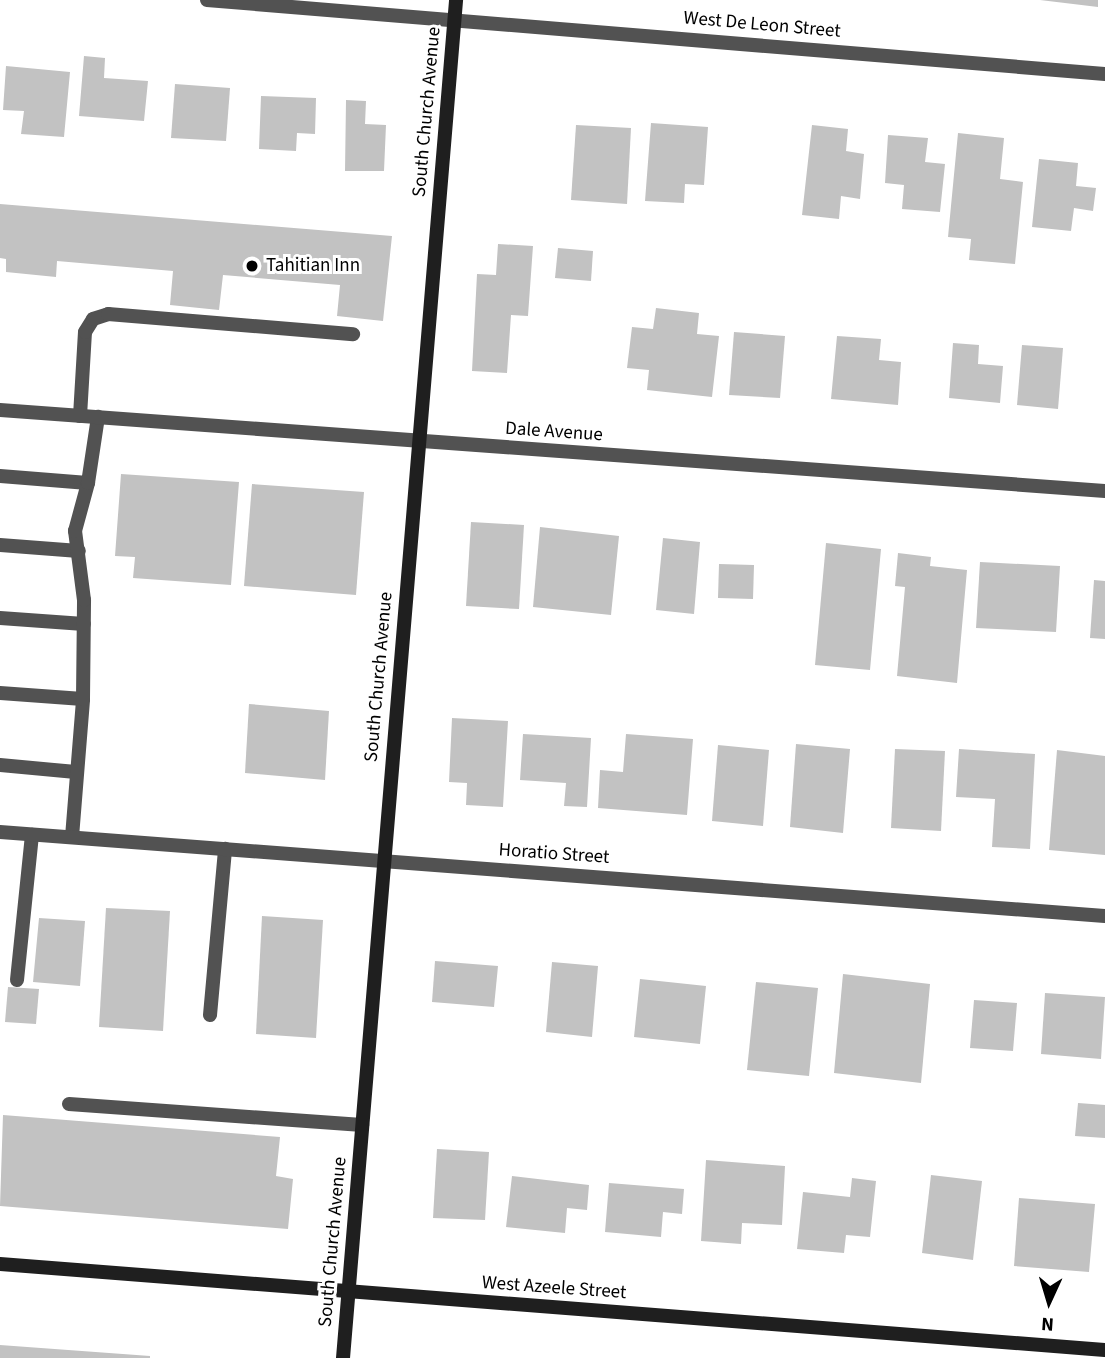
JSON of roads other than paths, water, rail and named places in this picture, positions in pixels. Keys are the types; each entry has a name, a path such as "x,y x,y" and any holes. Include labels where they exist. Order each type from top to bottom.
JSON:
{"street":[{"name":"West De Leon Street","path":"207,0 455,18 1105,74"},
{"name":"South Church Avenue","path":"343,1358 456,0"},
{"path":"80,416 85,332 93,319 108,314 352,334"},
{"name":"Dale Avenue","path":"0,410 1105,491"},
{"path":"72,837 83,699 84,624 75,531 88,483 98,417"},
{"path":"0,476 88,483"},
{"path":"0,545 79,551"},
{"path":"0,618 84,624"},
{"path":"0,693 83,699"},
{"path":"0,765 76,772"},
{"name":"Horatio Street","path":"0,832 1105,916"},
{"path":"17,980 32,835"},
{"path":"210,1015 225,849"},
{"path":"69,1104 362,1125"},
{"name":"West Azeele Street","path":"0,1264 1105,1350"}],"place":[{"name":"Tahitian Inn","path":"252,266"}]}
